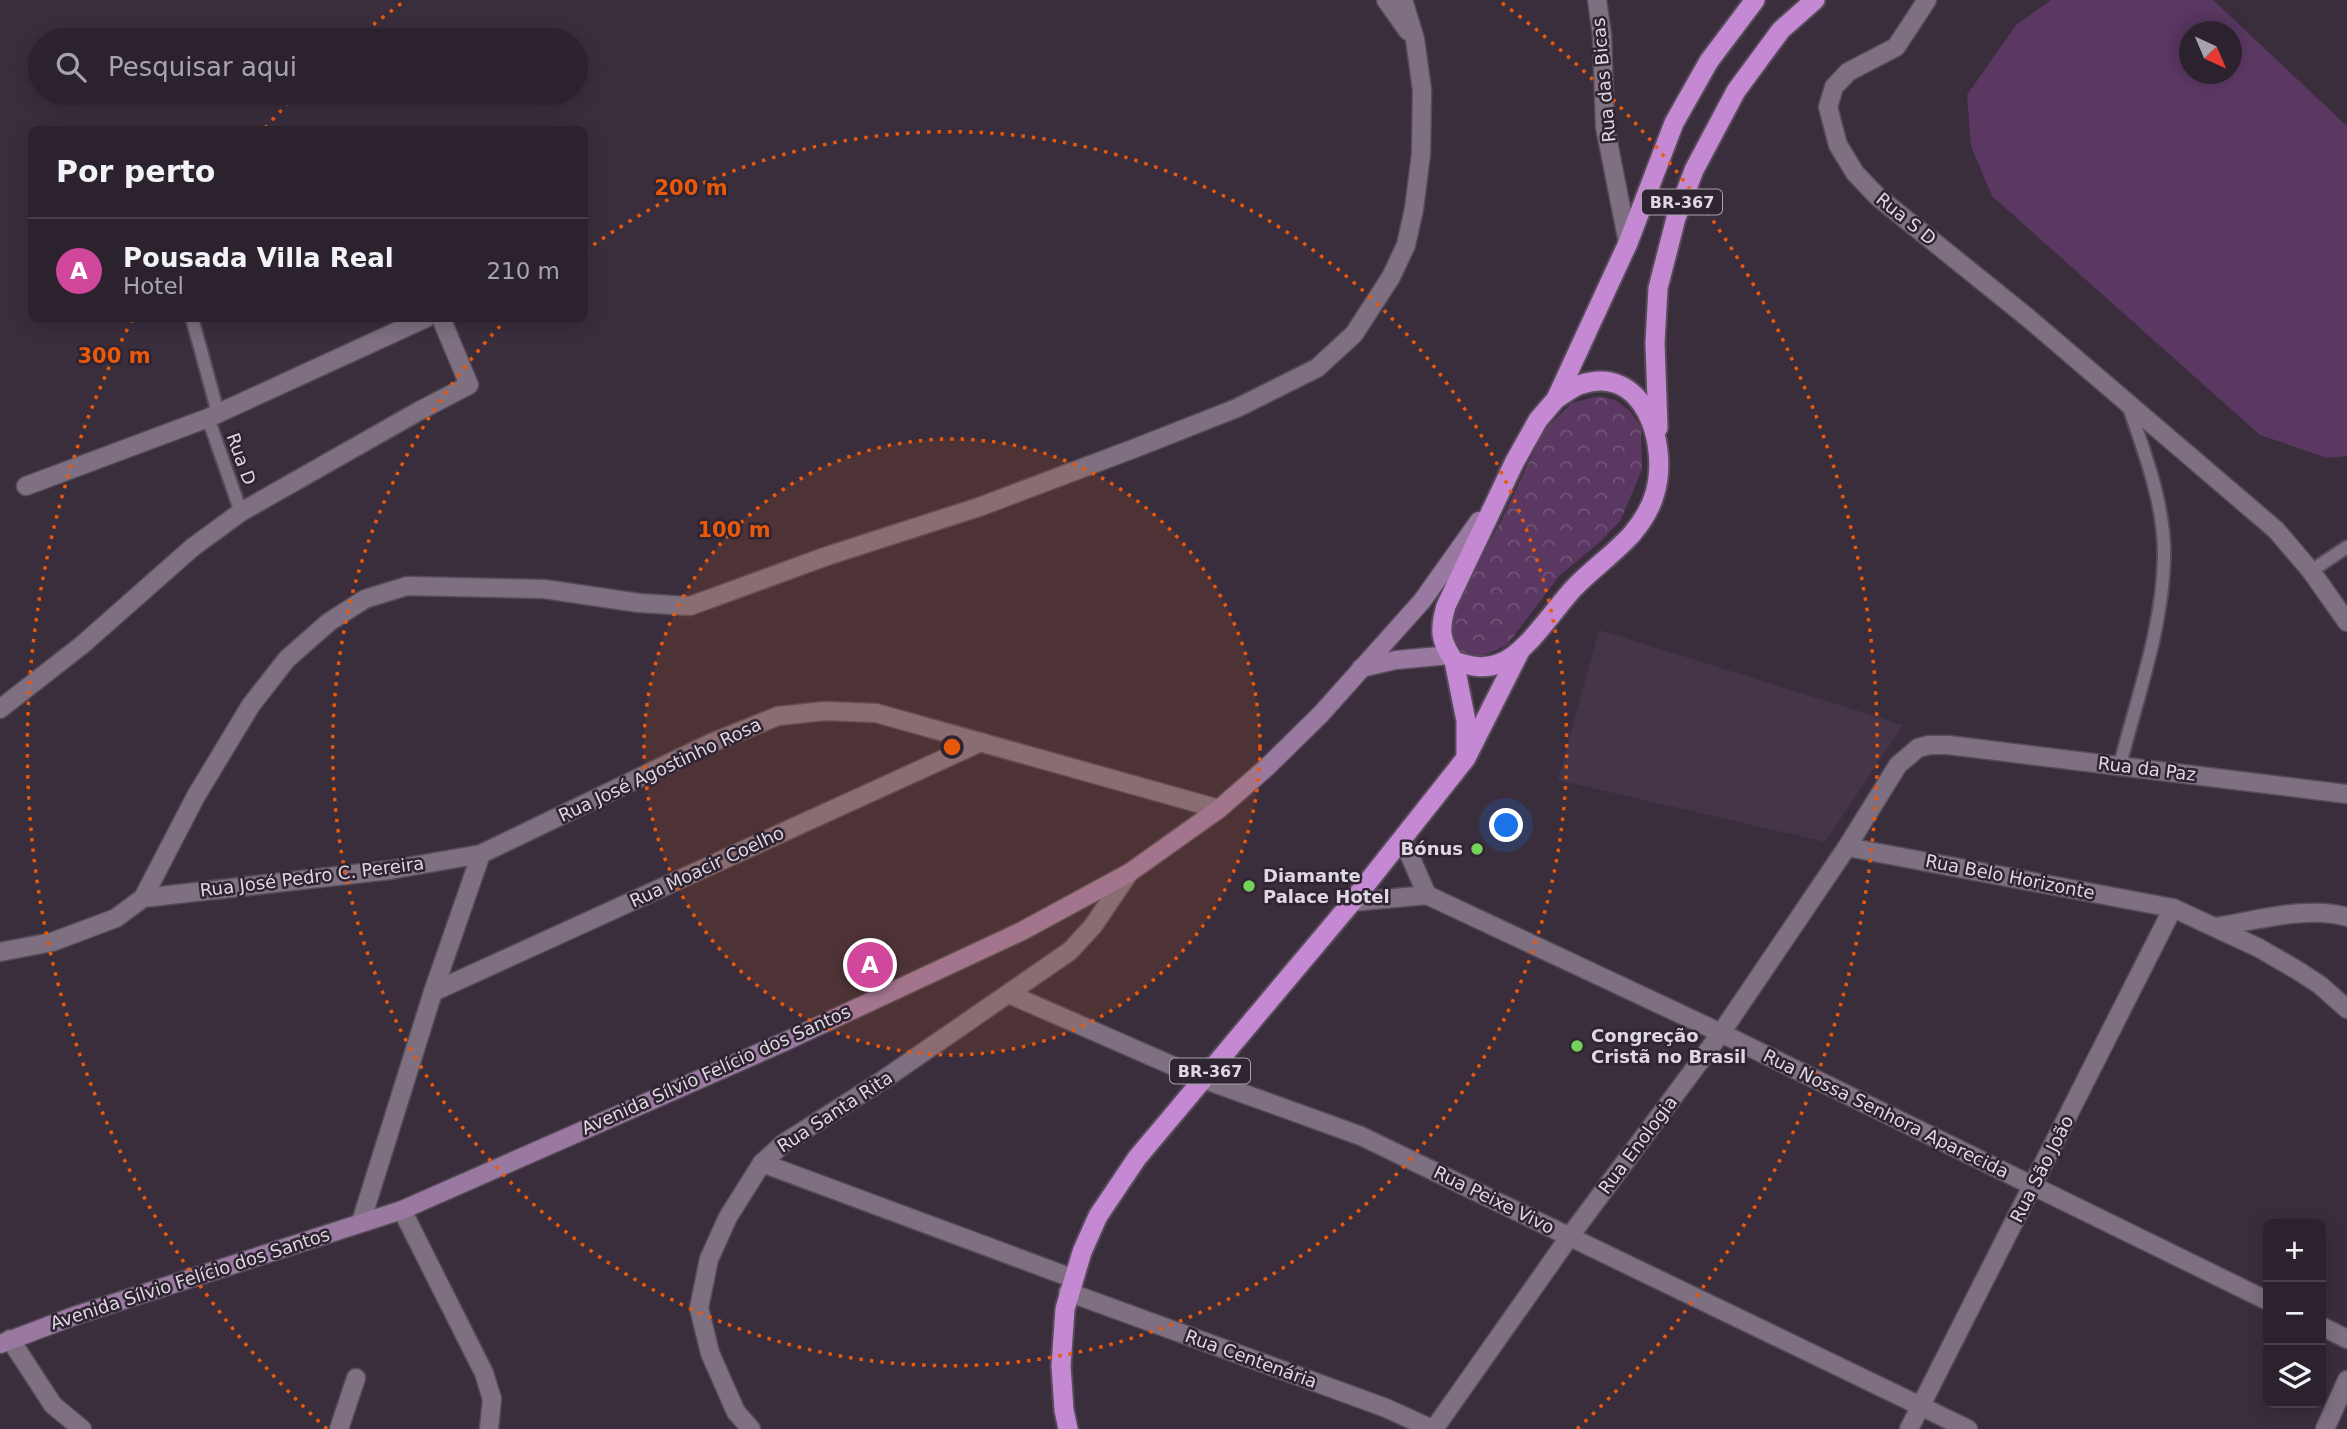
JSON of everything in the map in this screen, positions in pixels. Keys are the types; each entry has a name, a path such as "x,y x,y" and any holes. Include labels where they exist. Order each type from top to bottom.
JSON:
{"highway":[{"name":"BR-367","path":"1466,758 1466,721 1452,658 1443,644 1440,624 1446,606 1505,481 1538,420 1556,399 1628,243 1674,123 1709,61 1755,0"},
{"name":"BR-367","path":"1068,1429 1061,1366 1063,1328 1070,1285 1091,1230 1119,1182 1352,902 1466,758 1521,650 1554,609 1577,585 1611,557 1646,516 1655,494 1661,465 1655,343 1658,288 1676,218 1694,170 1736,91 1781,30 1815,0"},
{"name":"BR-367","path":"1556,399 1579,385 1616,383 1631,391 1645,407 1659,443"},
{"name":"BR-367","path":"1452,658 1477,668 1501,663 1521,650"}],"main road":[{"name":"Avenida Sílvio Felício dos Santos","path":"5,1342 74,1316 402,1210 784,1041 997,943 1129,873 1219,809 1321,714 1422,601 1505,481"},
{"path":"1360,668 1396,660 1452,658"}],"street":[{"path":"1385,0 1415,39"},
{"path":"0,952 52,942 116,918 143,898 196,796 251,705 287,659 329,622 365,599 407,586 544,589 639,603 690,606 827,556 979,507 1126,452 1237,408 1317,368 1354,334 1391,277 1406,245 1421,154 1422,90 1415,39 1404,0"},
{"name":"Rua das Bicas","path":"1597,0 1602,35 1605,127 1628,243"},
{"name":"Rua S D","path":"1927,0 1896,47 1849,72 1834,87 1828,107 1838,145 1855,173 1878,197 2027,317 2276,530 2311,571 2347,622"},
{"path":"26,486 213,415 417,322"},
{"path":"0,709 82,645 193,547 242,512 469,385 442,322"},
{"name":"Rua José Agostinho Rosa","path":"481,854 711,743 778,716 825,711 876,713 1219,809"},
{"name":"Rua Moacir Coelho","path":"433,992 981,742"},
{"name":"Rua da Paz","path":"1948,745 2347,794"},
{"name":"Rua Enologia","path":"1433,1429 1570,1236 1721,1033 1847,847 1889,779 1905,758 1924,746 1948,745"},
{"path":"1352,902 1427,895 1403,839"},
{"name":"Rua Belo Horizonte","path":"1847,847 2174,908 2297,970 2320,985 2347,1009"},
{"path":"360,1222 433,992 481,854"},
{"name":"Rua José Pedro C. Pereira","path":"143,898 390,870 481,854"},
{"name":"Rua Santa Rita","path":"751,1429 736,1412 710,1353 699,1308 709,1259 728,1217 762,1163 784,1143 883,1080 1070,951 1093,926 1129,873"},
{"name":"Rua Nossa Senhora Aparecida","path":"1427,895 1721,1033 2263,1299"},
{"name":"Rua São João","path":"1909,1429 2174,908"},
{"path":"2215,927 2301,914 2322,913 2347,917"},
{"name":"Rua Peixe Vivo","path":"1009,994 1203,1079 1361,1136 1968,1429"},
{"name":"Rua Centenária","path":"762,1163 1386,1408 1433,1429"},
{"path":"402,1210 484,1373 492,1399 489,1429"},
{"path":"2326,1328 2347,1339"},
{"path":"5,1342 53,1405 82,1429"},
{"path":"339,1429 356,1378"},
{"path":"2325,1429 2347,1380"},
{"path":"1386,1408 1396,1429"}],"lane":[{"name":"Rua D","path":"193,322 213,415 242,512"},
{"path":"2120,765 2157,624 2165,555 2152,478 2129,407"},
{"path":"2311,571 2347,547"}],"shaded area":[{"path":"1599,630 1903,725 1825,842 1558,780"}],"green space":[{"path":"2051,0 2213,0 2235,21 2179,21 2179,84 2242,84 2242,27 2347,126 2347,456 2327,458 2260,435 1992,196 1971,146 1967,95 2016,25"},
{"path":"1599,396 1615,400 1630,411 1641,427 1642,470 1620,521 1600,542 1559,576 1507,645 1478,658 1461,657 1449,643 1451,617 1544,430 1572,403"}],"place":[{"name":"Bónus","path":"1477,849"},
{"name":"Diamante Palace Hotel","path":"1249,886"},
{"name":"Pousada Villa Real","path":"870,965"},
{"name":"Congreção Cristã no Brasil","path":"1577,1046"}]}
